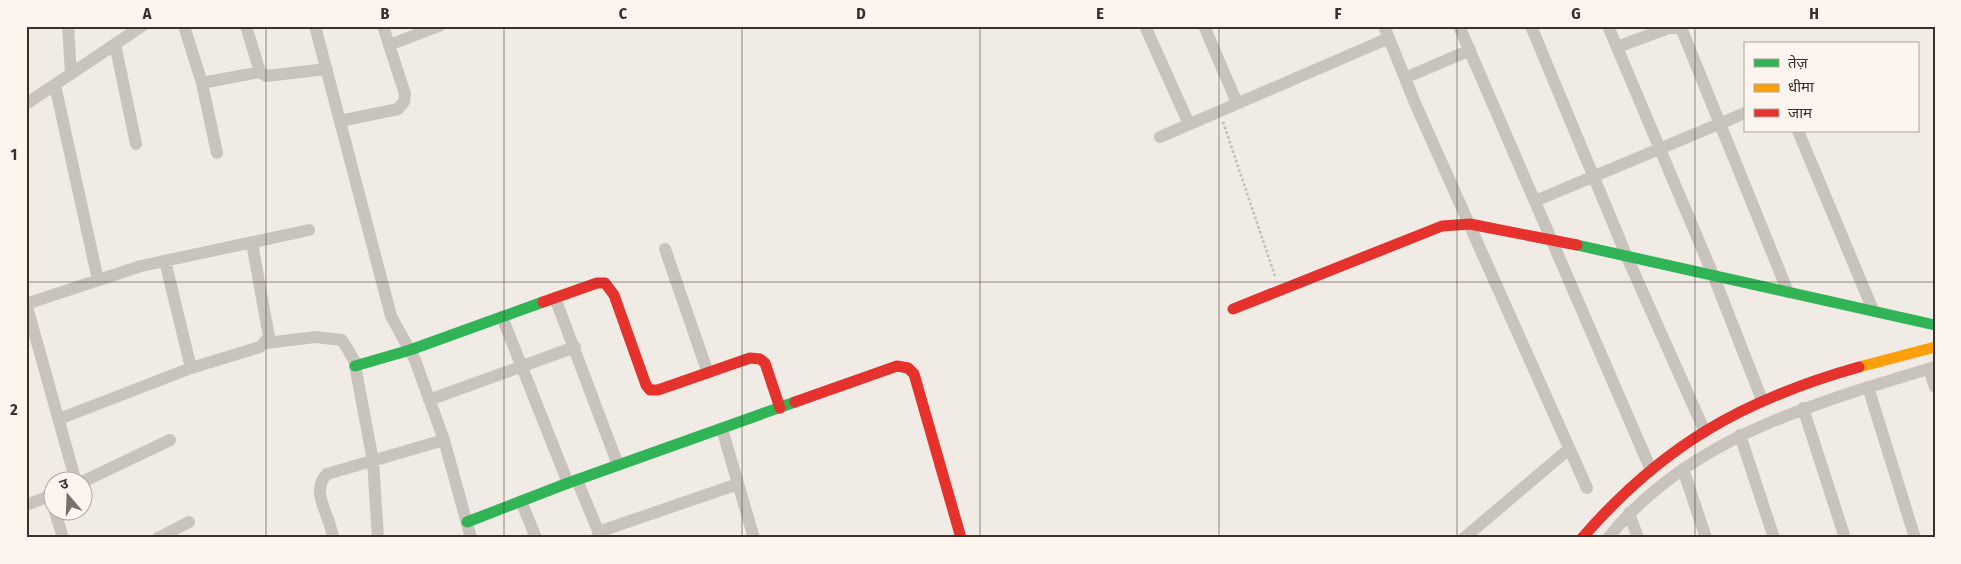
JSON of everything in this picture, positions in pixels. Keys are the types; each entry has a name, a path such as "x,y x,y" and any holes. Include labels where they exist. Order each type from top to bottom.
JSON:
{"street":[{"path":"68,26 71,74"},
{"path":"26,104 142,26"},
{"path":"184,26 202,83 217,153"},
{"path":"246,26 260,72 266,76 326,69"},
{"path":"316,26 391,316 410,350 444,440 472,538"},
{"path":"340,121 398,108 404,102 405,94 383,26"},
{"path":"389,45 439,26"},
{"path":"1145,26 1189,124"},
{"path":"1204,26 1237,104"},
{"path":"1459,26 1651,470"},
{"path":"1531,26 1627,257 1705,432"},
{"path":"1608,26 1714,277 1762,400"},
{"path":"1617,47 1666,29 1674,27 1682,30 1788,292"},
{"path":"1160,137 1237,104 1386,32 1586,488"},
{"path":"115,44 136,144"},
{"path":"1405,78 1470,50"},
{"path":"202,83 260,72"},
{"path":"55,85 98,280"},
{"path":"1535,201 1744,113"},
{"path":"1798,132 1873,310"},
{"path":"1233,309 1408,238 1442,226 1470,224 1551,239 1714,277 1873,310 1935,326"},
{"path":"73,472 59,419 31,340 26,303 141,266 309,230"},
{"path":"252,243 269,337 266,343"},
{"path":"665,249 708,373"},
{"path":"165,261 191,368"},
{"path":"356,366 410,350 597,283 605,283 610,288 646,385 650,390 658,390 750,358 760,359 765,363 780,408"},
{"path":"555,298 618,465"},
{"path":"502,317 572,481 599,535 738,484"},
{"path":"59,419 191,368 260,347 266,343 314,337 342,340 356,366 373,461 378,538"},
{"path":"429,400 575,347"},
{"path":"1582,538 1604,511 1680,446 1762,400 1863,366 1935,347"},
{"path":"467,522 572,481 898,366 908,368 914,374 961,538"},
{"path":"1608,538 1629,513 1683,469 1740,435 1802,408 1932,368 1935,387"},
{"path":"1868,387 1915,538"},
{"path":"1802,408 1845,538"},
{"path":"722,429 754,538"},
{"path":"1740,435 1774,538"},
{"path":"92,477 170,440"},
{"path":"333,538 332,528 318,490 320,481 327,474 444,440"},
{"path":"1464,538 1569,448"},
{"path":"1683,469 1706,538"},
{"path":"26,505 42,501"},
{"path":"521,501 536,538"},
{"path":"1629,513 1638,538"},
{"path":"58,522 63,538"},
{"path":"158,538 189,522"}],"path":[{"path":"1219,111 1280,290"}],"traffic: fast":[{"path":"1577,245 1935,325"},
{"path":"355,366 410,350 543,302"},
{"path":"467,522 568,483 795,402"}],"traffic: slow":[{"path":"1859,367 1935,347"}],"traffic: jam":[{"path":"1233,309 1442,226 1470,224 1577,245"},
{"path":"543,302 597,283 605,283 614,295 646,385 650,390 658,390 750,358 760,359 765,363 780,408"},
{"path":"795,402 897,366 908,368 914,374 961,538"},
{"path":"1582,538 1643,477 1674,452 1707,430 1741,411 1778,395 1859,367"}]}
